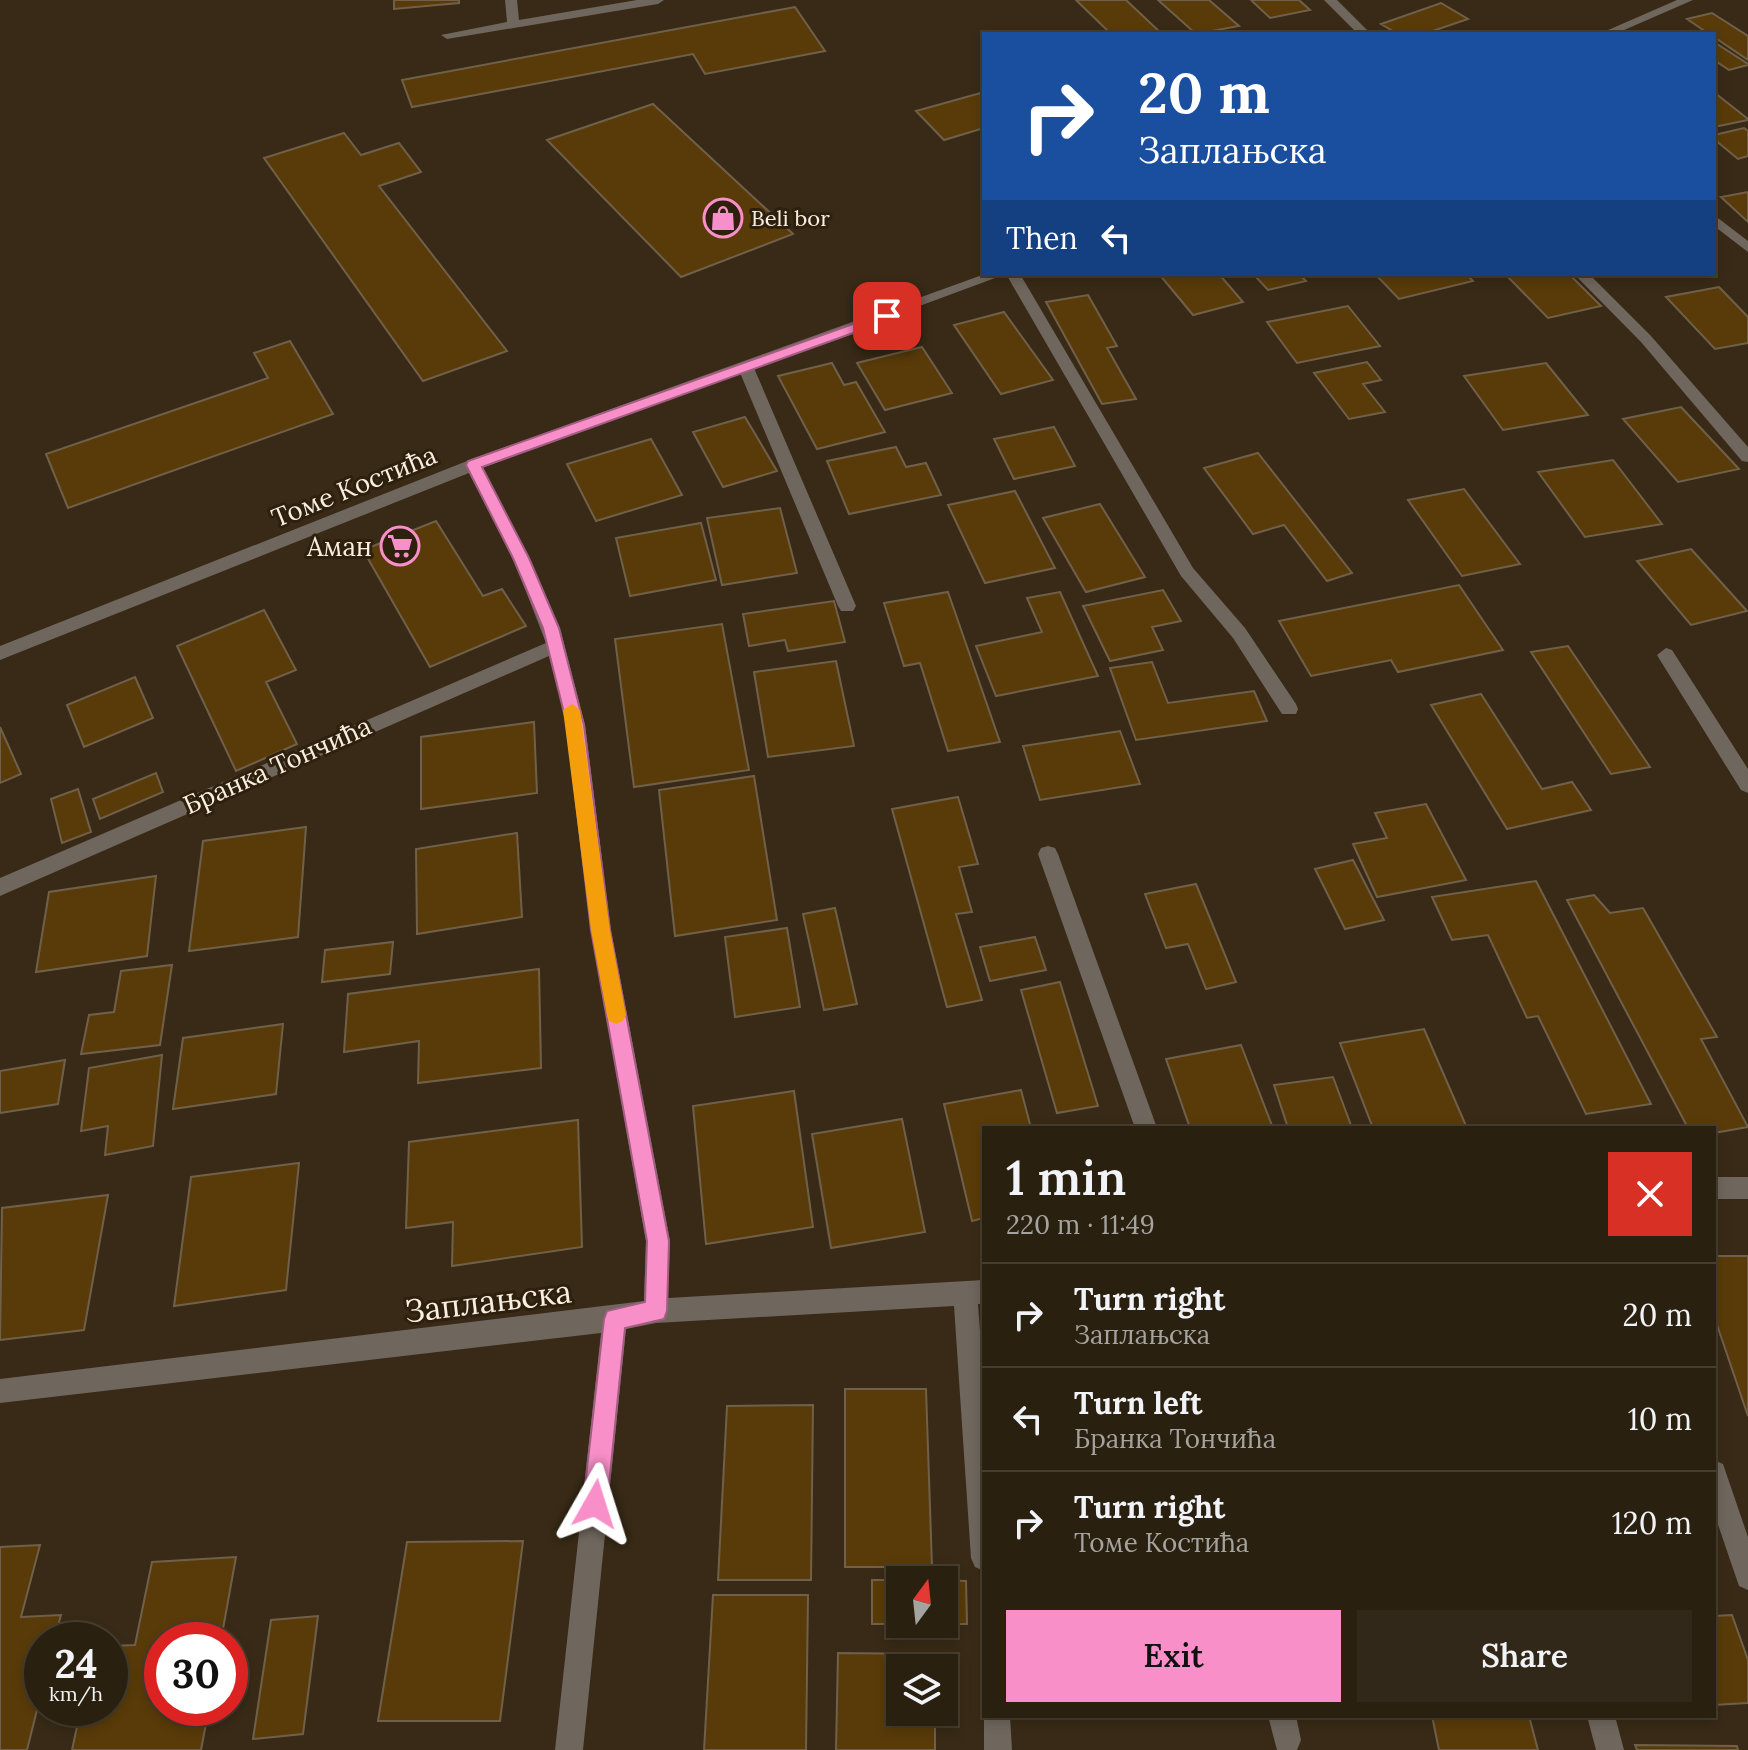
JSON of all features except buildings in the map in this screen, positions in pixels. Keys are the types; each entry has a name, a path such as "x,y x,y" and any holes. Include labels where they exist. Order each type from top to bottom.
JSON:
{"street":[{"path":"511,0 513,25"},
{"path":"447,35 658,0"},
{"path":"1330,0 1363,32"},
{"path":"1610,32 1687,0"},
{"path":"1716,221 1748,248"},
{"name":"Томе Костића","path":"0,653 473,465 994,276"},
{"path":"1014,276 1187,572 1239,633 1289,709"},
{"path":"1583,276 1646,339 1748,457"},
{"path":"746,368 847,606"},
{"path":"473,465 521,558 556,646 576,725 601,930 658,1241 656,1311"},
{"name":"Бранка Тончића","path":"0,887 556,646"},
{"path":"1666,655 1748,785"},
{"path":"1048,854 1145,1126"},
{"path":"1716,1188 1748,1188"},
{"path":"974,1294 982,1505"},
{"name":"Заплањска","path":"0,1391 615,1319 656,1311 974,1294"},
{"path":"569,1750 615,1319"},
{"path":"1716,1479 1748,1577"},
{"path":"996,1718 998,1750"},
{"path":"1602,1718 1610,1750"}],"slow traffic":[{"path":"572,710 601,930 616,1015"}],"place":[{"name":"Beli bor","path":"723,218"},
{"name":"Аман","path":"400,546"}],"route":[{"path":"595,1504 615,1319 656,1311 658,1241 601,930 576,725 551,628 521,558 473,465 887,316"}]}
